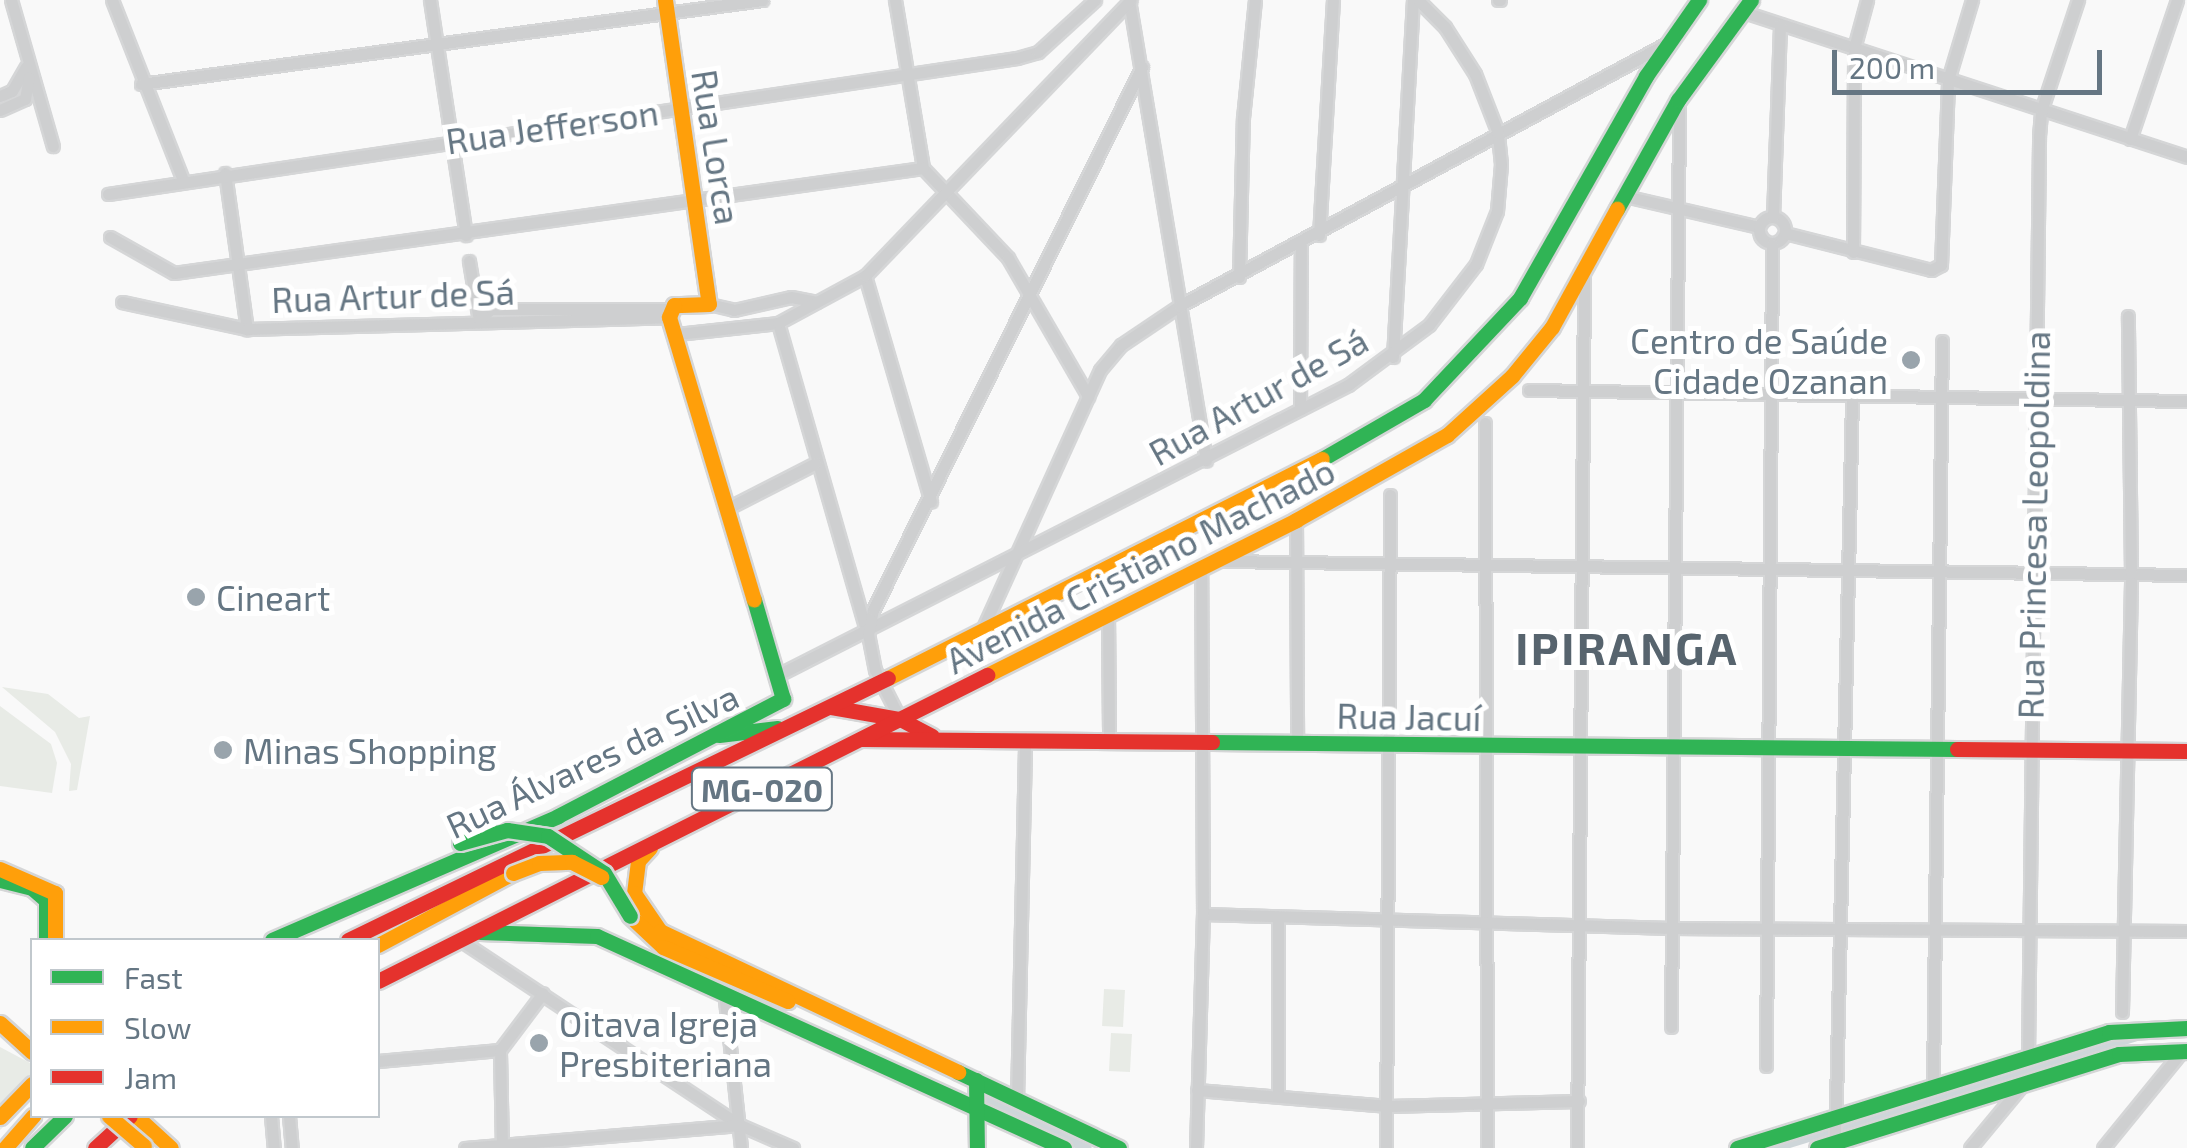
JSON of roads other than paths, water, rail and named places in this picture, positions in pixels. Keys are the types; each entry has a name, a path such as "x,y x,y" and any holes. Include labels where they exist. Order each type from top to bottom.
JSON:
{"main road":[{"name":"Avenida Cristiano Machado","path":"352,938 878,684 1366,437 1453,376 1552,251 1644,80 1698,0"},
{"name":"Avenida Cristiano Machado","path":"380,980 1416,456 1476,412 1532,352 1629,197 1678,100 1746,6"},
{"name":"Rua Lorca","path":"666,7 709,304"},
{"name":"Rua Artur de Sá","path":"669,313 709,304"},
{"name":"Rua Álvares da Silva","path":"277,938 476,847 558,816 779,704 778,675 669,313"},
{"name":"Rua Jacuí","path":"830,707 900,719 936,738"},
{"path":"719,735 790,727"},
{"name":"Rua Jacuí","path":"861,739 2187,751"},
{"path":"316,923 460,843 497,831 548,836 604,873 630,916"},
{"path":"664,838 638,861 634,893 645,918 820,1010 1120,1148"},
{"path":"380,944 513,873 538,863 572,862 600,876 630,916 663,948 723,984 868,1060 1064,1148"},
{"path":"0,869 44,883 55,893 54,938"},
{"path":"0,880 32,888 46,900 46,938"},
{"path":"476,932 596,936 723,984 820,1010"},
{"path":"0,1022 30,1052"},
{"path":"1737,1148 2122,1029 2187,1028"},
{"path":"868,1060 880,1036"},
{"path":"0,1039 30,1053"},
{"path":"1818,1148 2118,1054 2185,1050"},
{"path":"976,1080 973,1108 977,1148"},
{"path":"0,1117 30,1086"},
{"path":"5,1148 31,1118"},
{"path":"18,1148 44,1118"},
{"path":"32,1148 64,1118"},
{"path":"111,1118 145,1147"},
{"path":"96,1148 131,1118"},
{"path":"136,1118 168,1144"}],"street":[{"path":"11,0 53,146"},
{"path":"112,0 183,180"},
{"path":"430,0 466,235"},
{"path":"142,84 437,47 666,7 762,0"},
{"path":"895,0 923,168 943,196 994,240 1031,295 1088,396"},
{"name":"Rua Jefferson","path":"108,194 225,173 1032,55 1094,0"},
{"path":"1130,0 1206,461"},
{"name":"Rua Artur de Sá","path":"677,334 778,323 865,276 1130,0"},
{"path":"1240,277 1244,118 1255,0"},
{"path":"1320,235 1333,0"},
{"path":"1393,357 1415,0"},
{"name":"Rua Artur de Sá","path":"778,675 868,634 1206,461 1393,357 1429,325 1476,264 1501,192 1498,133 1461,50 1415,0"},
{"path":"1854,252 1854,48 1867,0"},
{"path":"1780,24 1773,217 1785,233 1931,270 1942,261 1948,80 1972,0"},
{"name":"Rua Princesa Leopoldina","path":"2028,1056 2026,929 2041,111 2078,0"},
{"path":"2130,140 2177,0"},
{"path":"1746,6 1780,24 2187,158"},
{"path":"981,632 1088,396 1121,345 1179,306 1302,245 1620,64 1666,44"},
{"path":"0,96 12,91 28,63"},
{"path":"0,110 24,99 28,63"},
{"path":"1620,64 1637,66 1644,80"},
{"path":"868,634 873,610 931,502 1142,67"},
{"path":"1672,1028 1678,100"},
{"path":"110,237 174,273 239,267 923,168"},
{"path":"225,173 247,329"},
{"path":"1629,197 1759,227 1773,217"},
{"path":"1759,227 1762,238 1772,244"},
{"path":"1772,244 1785,233"},
{"path":"1766,1066 1774,395 1772,244"},
{"path":"1300,409 1302,245"},
{"path":"469,261 479,321"},
{"path":"1577,1148 1584,274"},
{"path":"865,276 931,502"},
{"name":"Rua Artur de Sá","path":"709,304 734,310 791,298 817,302"},
{"name":"Rua Artur de Sá","path":"122,302 247,329 479,321 490,309 669,313"},
{"path":"2122,1012 2124,750 2131,574 2128,316"},
{"path":"778,323 868,634 878,684 900,719"},
{"path":"1934,1085 1942,340"},
{"path":"1529,390 2187,402"},
{"path":"1835,1145 1853,570 1852,396"},
{"path":"1485,423 1490,1104 1487,1148"},
{"path":"726,509 816,463"},
{"path":"1386,1148 1394,565 1390,495"},
{"path":"1296,520 1297,744"},
{"path":"1196,1148 1204,914 1208,564 1486,564 1677,570 2187,575"},
{"path":"1108,615 1109,741"},
{"path":"1017,1100 1025,739"},
{"path":"1204,914 1672,928 2187,930"},
{"path":"1278,918 1278,1093"},
{"path":"460,940 740,1125 793,1148"},
{"path":"723,984 741,1148"},
{"path":"502,1146 500,1050 543,993"},
{"path":"380,1061 500,1050"},
{"path":"2102,1148 2185,1050"},
{"path":"1970,1148 2024,1083"},
{"path":"1198,1090 1278,1093 1388,1106 1579,1102"},
{"path":"271,1118 274,1148"},
{"path":"289,1118 292,1148"},
{"path":"465,1148 740,1125"}],"waterway":[{"path":"1773,1148 2136,1036"},
{"path":"986,1101 1087,1148"}],"place":[{"name":"Centro de Saúde Cidade Ozanan","path":"1911,360"},
{"name":"Cineart","path":"196,597"},
{"name":"Minas Shopping","path":"223,750"},
{"name":"Oitava Igreja Presbiteriana","path":"539,1043"}],"district":[{"name":"IPIRANGA","path":"1627,648"}]}
